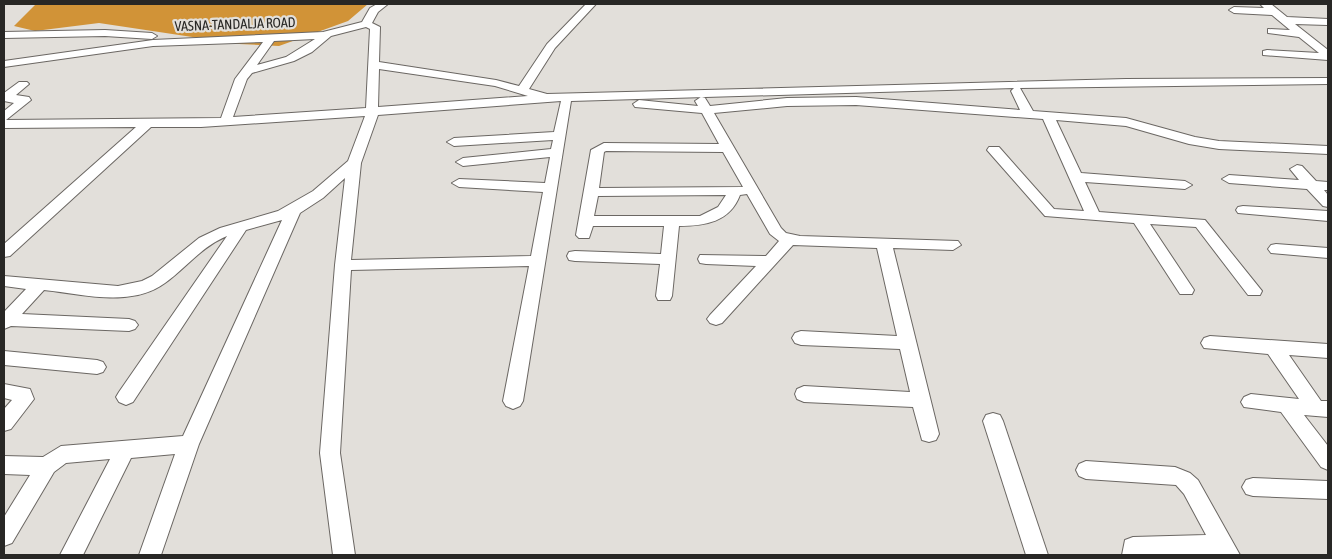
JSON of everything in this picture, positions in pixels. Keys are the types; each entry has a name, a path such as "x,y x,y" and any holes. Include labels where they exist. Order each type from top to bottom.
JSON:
{"street":[{"path":"344,555 330,453 344,265 354,163 370,115 375,65 374,27 366,24 374,10 383,4 388,4"},
{"path":"523,89 551,46 591,4"},
{"path":"1265,4 1316,44 1328,56"},
{"path":"1234,10 1276,12"},
{"path":"1286,20 1327,22"},
{"name":"VASNA-TANDALJA ROAD","path":"4,64 184,40 271,38 327,34 366,24"},
{"path":"1272,32 1303,34"},
{"path":"4,35 105,33 184,40"},
{"path":"247,70 295,58 310,50 327,34"},
{"path":"226,121 247,70 271,38"},
{"path":"1316,44 1328,45"},
{"path":"1267,53 1328,56"},
{"path":"4,117 25,100 5,98 23,84 44,59"},
{"path":"375,65 465,78 523,89 557,101 702,104 824,100 915,105 1143,124 1180,137 1223,146 1328,150"},
{"path":"4,124 207,127 557,101 715,92 1126,82 1328,81"},
{"path":"4,90 23,84"},
{"path":"702,104 1017,90 1328,86"},
{"path":"1017,90 1029,115"},
{"path":"514,401 560,136 557,101"},
{"path":"702,104 775,231 789,240 953,245"},
{"path":"4,128 145,125 370,115"},
{"path":"1048,117 1094,216"},
{"path":"4,252 145,125"},
{"path":"454,142 560,136"},
{"path":"727,148 604,147 598,150 586,228 702,221 720,214 732,202 734,191"},
{"path":"994,150 1050,213 1200,223 1254,291"},
{"path":"463,162 557,152"},
{"path":"4,281 41,283 118,292 136,291 154,284 203,242 294,210 354,163"},
{"path":"1297,169 1328,203"},
{"path":"1076,177 1185,185"},
{"path":"1229,179 1328,186"},
{"path":"459,183 551,188"},
{"path":"591,192 752,191"},
{"path":"150,555 189,444 294,210"},
{"path":"1243,210 1328,216"},
{"path":"1139,219 1186,290"},
{"path":"664,296 672,222"},
{"path":"126,397 240,228"},
{"path":"716,319 789,240"},
{"path":"884,243 906,343 929,434"},
{"path":"1276,249 1328,253"},
{"path":"575,256 668,259"},
{"path":"706,259 769,261"},
{"path":"344,265 538,260"},
{"path":"5,322 41,283"},
{"path":"5,322 129,325"},
{"path":"801,338 906,343"},
{"path":"1210,344 1328,351"},
{"path":"1273,348 1322,408"},
{"path":"4,358 97,367"},
{"path":"4,391 24,394 24,399 4,423"},
{"path":"804,394 920,400"},
{"path":"1251,402 1322,408"},
{"path":"1286,405 1328,461"},
{"path":"993,421 1037,555"},
{"path":"5,533 47,466 61,455 189,444"},
{"path":"71,555 126,448"},
{"path":"4,465 47,466"},
{"path":"1086,470 1175,476 1183,479 1191,487 1226,550"},
{"path":"1253,486 1328,490"},
{"path":"1133,555 1133,548 1146,546 1226,550"}],"shaded area":[{"path":"36,4 368,4 348,21 279,46 239,44 99,23 35,31 14,26"}]}
